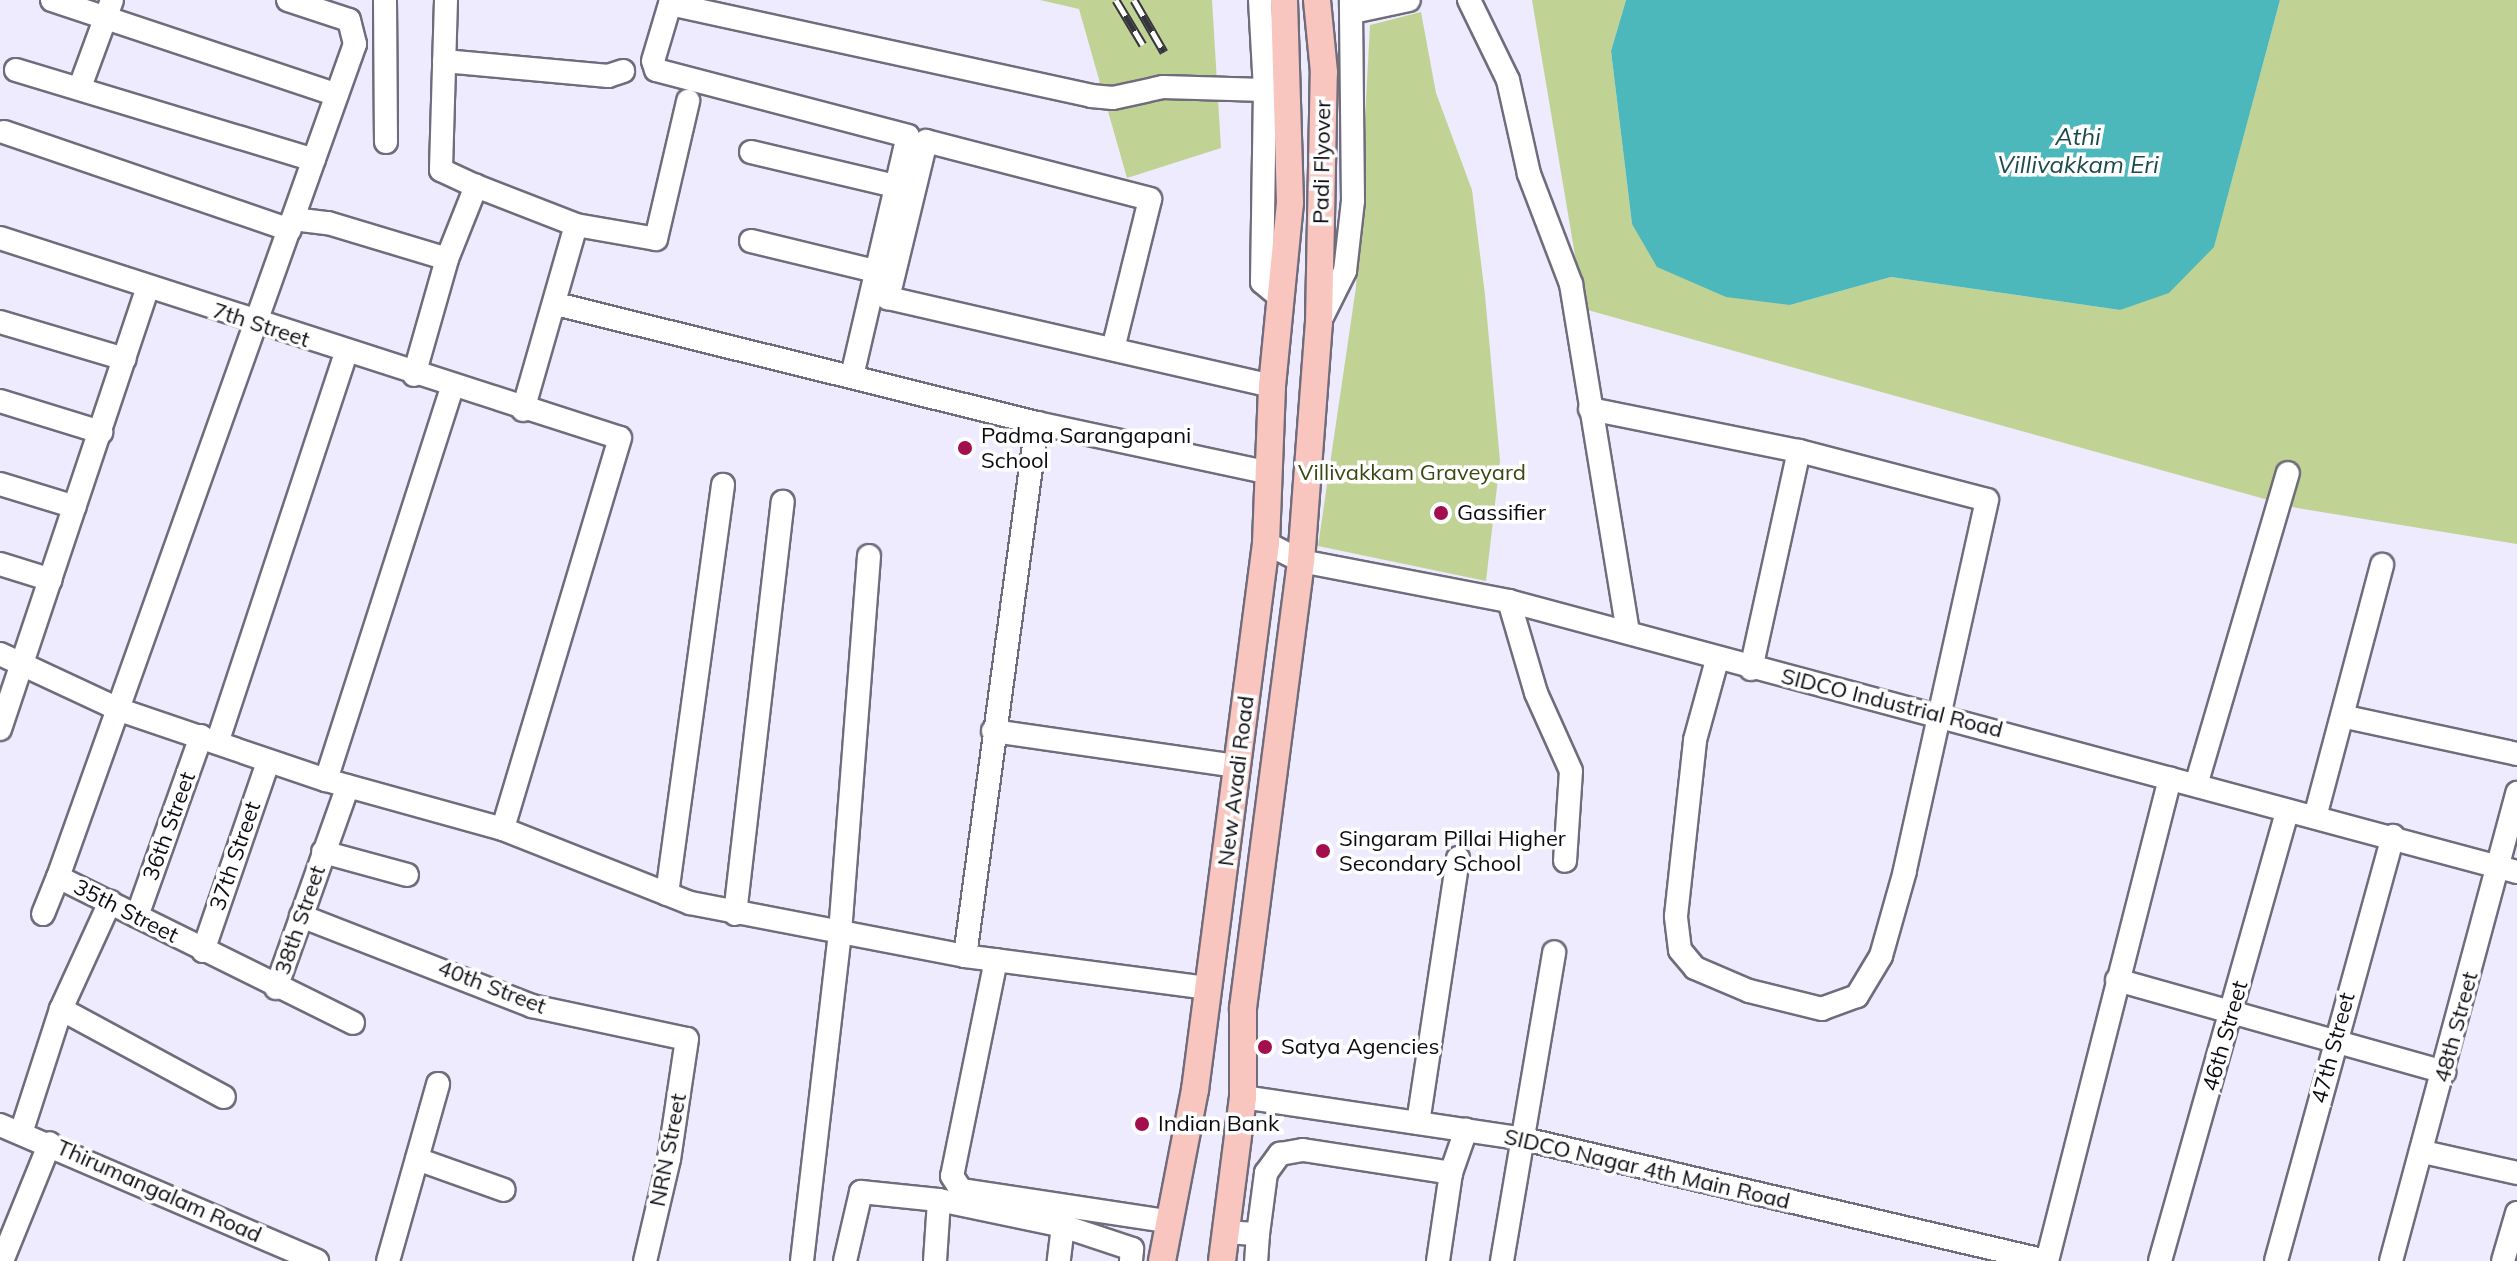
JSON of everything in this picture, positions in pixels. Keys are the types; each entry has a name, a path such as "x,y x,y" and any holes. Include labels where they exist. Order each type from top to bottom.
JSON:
{"main road":[{"name":"Padi Flyover","path":"1281,298 1290,68 1284,0"},
{"name":"Padi Flyover","path":"1317,0 1324,72 1319,323"},
{"name":"New Avadi Road","path":"1162,1261 1167,1221 1195,1090 1266,543 1272,386 1281,298"},
{"name":"New Avadi Road","path":"1222,1261 1243,1097 1243,1008 1301,561 1319,323"}],"street":[{"path":"52,0 109,7 173,36 183,45 337,95"},
{"name":"35th Street","path":"288,0 354,26 355,44 58,877 276,988 353,1023"},
{"path":"385,0 386,142"},
{"path":"446,0 441,170 476,186 576,225 656,239 688,101"},
{"path":"1260,0 1265,90 1262,282 1281,298"},
{"path":"1319,323 1345,271 1353,201 1352,6 1409,0"},
{"path":"1469,0 1508,80 1529,174 1571,284 1590,409 1609,499 1628,632"},
{"path":"80,87 109,7"},
{"path":"852,376 908,136 656,70 653,61 668,7 1091,96 1113,98 1163,87 1265,90"},
{"path":"444,61 608,76 623,71"},
{"path":"16,70 314,160"},
{"path":"4,132 292,224 328,223 447,259"},
{"path":"1113,349 1150,199 926,141 888,298 1272,386"},
{"path":"751,152 895,186"},
{"path":"414,375 447,259 476,186"},
{"path":"523,410 556,304 576,225"},
{"name":"7th Street","path":"0,238 414,375 620,438 503,829"},
{"path":"751,241 875,271"},
{"path":"0,729 26,663 148,287"},
{"path":"556,304 1037,423 1270,473"},
{"path":"0,322 125,359"},
{"name":"36th Street","path":"137,916 210,738 346,352"},
{"path":"326,780 452,387"},
{"path":"0,401 101,432"},
{"path":"1590,409 1799,451 1987,500 1905,871 1881,956 1857,996 1822,1009 1749,991 1695,968 1680,950 1676,916 1695,740 1717,660"},
{"path":"965,956 1037,423"},
{"path":"1751,669 1799,451"},
{"path":"2196,785 2288,473"},
{"path":"0,484 75,507"},
{"path":"667,894 723,485"},
{"path":"735,914 783,502"},
{"name":"SIDCO Industrial Road","path":"1266,543 1301,561 1509,601 1751,669 1938,712 2287,811 2393,836 2507,869"},
{"path":"802,1261 840,933 869,556"},
{"path":"0,564 51,580"},
{"path":"2315,817 2346,717 2382,565"},
{"path":"1509,601 1536,693 1571,771 1565,861"},
{"path":"0,654 26,663 120,710 210,738 268,762 503,829 667,894 735,914 965,956 1209,988"},
{"path":"2346,717 2517,754"},
{"path":"993,731 1237,766"},
{"name":"37th Street","path":"203,951 268,762"},
{"path":"2046,1261 2170,778"},
{"name":"38th Street","path":"276,988 348,786"},
{"name":"48th Street","path":"2391,1261 2444,1072 2507,869 2517,793"},
{"name":"46th Street","path":"2160,1261 2232,1015 2287,811"},
{"name":"47th Street","path":"2276,1261 2333,1043 2393,836"},
{"name":"38th Street","path":"323,852 407,875"},
{"path":"1418,1123 1458,858"},
{"path":"43,914 58,877"},
{"path":"11,1129 110,902"},
{"name":"40th Street","path":"301,916 532,1006 687,1039"},
{"path":"1502,1261 1554,952"},
{"path":"996,960 952,1176 961,1190 1167,1221"},
{"path":"2117,980 2232,1015 2444,1072"},
{"path":"61,1009 224,1097"},
{"name":"NRN Street","path":"645,1261 669,1159 687,1039"},
{"path":"388,1261 438,1084"},
{"name":"SIDCO Nagar 4th Main Road","path":"1243,1097 1524,1139 2046,1261"},
{"name":"Thirumangalam Road","path":"11,1129 50,1143 305,1259"},
{"path":"1438,1261 1451,1173 1466,1130"},
{"path":"2,1261 50,1143"},
{"path":"1256,1261 1266,1173 1280,1154 1303,1150 1451,1173"},
{"path":"2423,1152 2517,1173"},
{"path":"417,1159 504,1190"},
{"path":"845,1261 861,1192 939,1200 1063,1226 1132,1249 1131,1261"},
{"path":"935,1261 939,1200"},
{"path":"2503,1261 2517,1213"},
{"path":"1059,1261 1063,1226"},
{"path":"1226,1232 1258,1234"}],"green space":[{"path":"1040,0 1212,0 1221,148 1127,178 1079,9"},
{"path":"1532,0 1626,0 1611,51 1632,224 1790,305 1891,277 2120,310 2214,246 2280,0 2517,0 2517,544 2297,508 1584,309"},
{"name":"Villivakkam Graveyard","path":"1421,12 1436,93 1472,190 1485,295 1500,461 1486,581 1318,546 1356,287 1370,25"}],"water":[{"name":"Athi Villivakkam Eri","path":"1626,0 2280,0 2214,247 2169,293 2120,310 1891,277 1790,305 1726,297 1657,267 1632,224 1611,51"}],"railway":[{"path":"1116,0 1143,45"},
{"path":"1134,0 1164,52"}],"place":[{"name":"Padma Sarangapani School","path":"965,448"},
{"name":"Gassifier","path":"1441,513"},
{"name":"Singaram Pillai Higher Secondary School","path":"1323,851"},
{"name":"Satya Agencies","path":"1265,1047"},
{"name":"Indian Bank","path":"1142,1124"}]}
